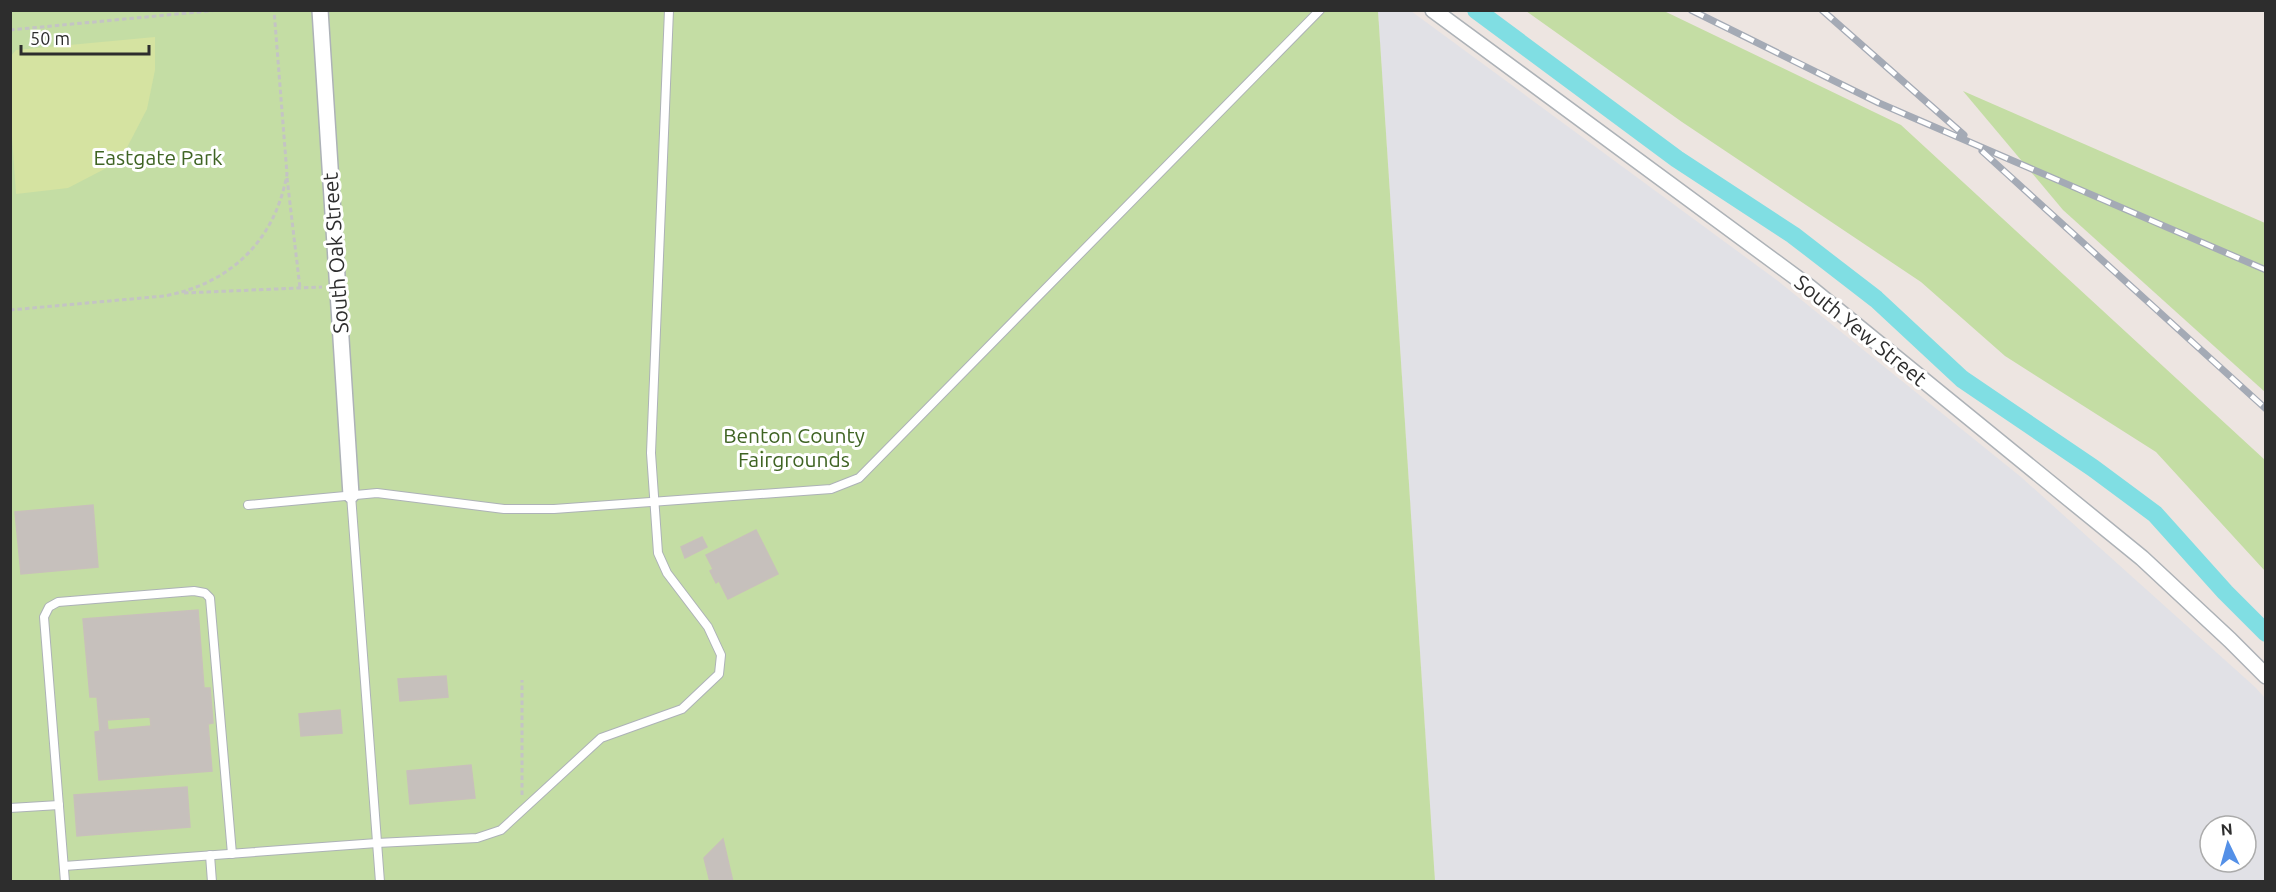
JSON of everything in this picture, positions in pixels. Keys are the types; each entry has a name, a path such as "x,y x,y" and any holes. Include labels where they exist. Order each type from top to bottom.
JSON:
{"street":[{"name":"South Oak Street","path":"320,10 351,495"},
{"name":"South Yew Street","path":"1433,10 1809,287 2142,558 2265,676"}],"lane":[{"path":"64,866 477,838 501,830 601,738 682,709 719,674 721,655 708,627 667,573 658,553 653,502 651,453 669,10"},
{"path":"248,505 377,493 504,509 554,509 831,489 859,478 1320,10"},
{"path":"351,495 380,882"},
{"path":"65,882 44,617 49,607 58,602 194,591 205,593 210,598 232,854"},
{"path":"10,808 59,805"},
{"path":"210,855 212,882"}],"path":[{"path":"10,30 219,10"},
{"path":"274,10 287,174 300,288"},
{"path":"183,293 231,268 253,250 276,212 287,174"},
{"path":"10,309 183,293 338,285"},
{"path":"522,680 522,811"}],"shaded area":[{"path":"1378,11 1411,11 1778,281 2021,477 2255,687 2265,698 2265,881 1435,881"}],"green space":[{"name":"Benton County Fairgrounds","path":"10,11 1378,11 1435,881 11,881"},
{"path":"1526,11 1664,11 1901,125 2265,460 2265,571 2156,452 2005,356 1921,282 1682,122"},
{"path":"155,37 155,70 147,109 120,161 68,188 16,194 11,122 10,57 16,50"},
{"path":"1963,91 2265,223 2265,392 2063,210"}],"building":[{"path":"93,505 98,567 21,574 15,512"},
{"path":"756,530 778,574 728,599 719,581 716,583 710,571 713,569 706,555"},
{"path":"702,537 707,547 685,558 681,547"},
{"path":"198,610 204,688 210,688 213,723 208,724 212,771 99,780 95,732 100,731 97,697 90,697 83,619","holes":["150,717 151,726 108,730 107,720"]},
{"path":"446,676 448,697 400,701 398,679"},
{"path":"340,710 342,733 301,736 299,714"},
{"path":"471,765 475,798 410,804 407,771"},
{"path":"187,787 190,827 77,836 74,795"},
{"path":"723,839 733,882 710,882 704,858"}],"waterway":[{"path":"1476,10 1677,159 1793,235 1876,299 1962,379 2093,468 2155,514 2225,592 2266,633"}],"railway":[{"path":"1691,10 1879,103 2266,270"},
{"path":"1822,10 1964,135"},
{"path":"1982,151 2266,409"}],"park label":[{"name":"Eastgate Park","path":"158,157"}]}
